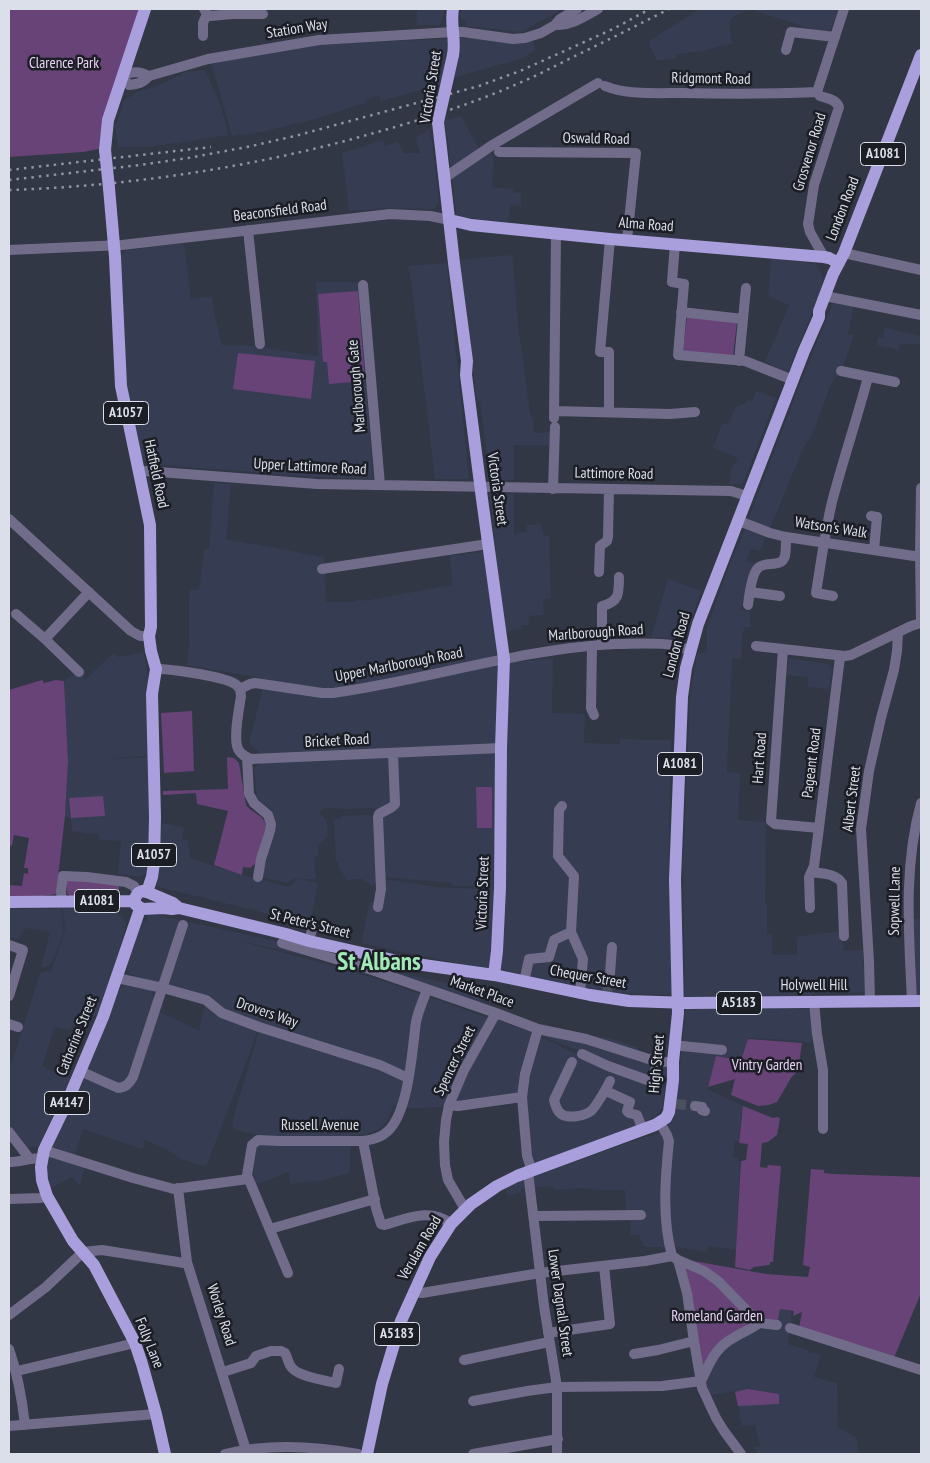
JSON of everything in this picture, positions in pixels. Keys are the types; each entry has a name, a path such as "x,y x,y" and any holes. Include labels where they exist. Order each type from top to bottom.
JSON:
{"main road":[{"name":"Hatfield Road","path":"143,900 152,877 155,844 152,694 156,669 148,636 151,627 150,525 120,376 114,245 106,150 108,120 145,9"},
{"name":"Victoria Street","path":"453,9 453,55 438,122 467,361 466,375 504,659 500,888 494,975"},
{"name":"London Road","path":"678,1003 676,880 682,697 690,649 698,624 819,317 819,310 832,274 841,258 921,56"},
{"name":"Alma Road","path":"450,220 471,225 556,234 841,258"},
{"name":"London Road","path":"819,317 824,312 838,277 841,258"},
{"name":"St Peter's Street","path":"9,902 143,900 174,903 179,908 310,935 402,962 494,975"},
{"name":"Catherine Street","path":"83,1252 73,1242 47,1196 38,1155 68,1100 103,1017 143,900"},
{"name":"Chequer Street","path":"494,975 629,1001 678,1003"},
{"name":"Holywell Hill","path":"678,1003 917,1001"},
{"name":"High Street","path":"660,1123 669,1112 678,1003"},
{"name":"Verulam Road","path":"367,1454 382,1384 401,1321 430,1258 451,1224 465,1210 497,1186 530,1171 660,1123"},
{"name":"Folly Lane","path":"83,1252 94,1265 135,1343 156,1414 165,1454"}],"street":[{"path":"555,25 560,19 577,9"},
{"path":"555,25 563,26 598,9"},
{"name":"Grosvenor Road","path":"824,257 810,232 808,224 814,185 839,106 833,100 820,96 817,92 844,9"},
{"path":"205,11 210,16 263,14"},
{"path":"203,36 205,11"},
{"name":"Station Way","path":"122,76 129,85 144,82 149,76 208,59 311,41 453,32 519,39 532,37 555,25"},
{"path":"786,50 791,32 835,37"},
{"name":"Ridgmont Road","path":"444,178 494,144 601,84 630,91 670,93 769,94 817,92"},
{"name":"Oswald Road","path":"499,152 636,153 627,240"},
{"name":"Beaconsfield Road","path":"9,250 114,245 390,214 430,216 450,220"},
{"path":"248,230 260,344"},
{"path":"553,489 556,234"},
{"path":"608,412 609,352 600,352 610,239"},
{"path":"675,244 672,282 684,284 678,354 745,361 793,380"},
{"path":"841,258 921,270"},
{"name":"Marlborough Gate","path":"363,285 380,485"},
{"path":"739,360 746,288"},
{"path":"830,297 921,315"},
{"path":"681,312 743,319"},
{"path":"841,371 895,382"},
{"path":"833,596 816,593 824,542 832,502 868,377"},
{"path":"555,419 608,412 670,414 694,412"},
{"name":"Upper Lattimore Road","path":"139,472 317,484 480,486"},
{"name":"Lattimore Road","path":"480,486 553,489 731,491 748,496"},
{"path":"756,646 840,656 851,655 921,622 921,488"},
{"path":"599,572 600,546 607,541 608,537 609,489"},
{"path":"871,516 877,517 874,550"},
{"name":"Watson's Walk","path":"739,521 770,533 786,536 914,556 921,554"},
{"path":"11,525 131,630 140,636 148,636"},
{"path":"748,605 757,568 764,564 776,564 784,559 786,536"},
{"path":"322,569 488,544"},
{"path":"594,716 590,708 602,606 614,602 617,597 619,577"},
{"path":"45,639 89,592"},
{"path":"750,592 780,596"},
{"path":"16,614 79,672"},
{"name":"Albert Street","path":"870,1002 862,829 869,772 894,670 898,633"},
{"name":"Marlborough Road","path":"504,659 597,646 655,644 690,649"},
{"name":"Hart Road","path":"783,649 771,821 775,824 819,828"},
{"name":"Pageant Road","path":"810,908 810,877 819,828 840,656"},
{"name":"Upper Marlborough Road","path":"240,690 255,683 333,693 504,659"},
{"path":"156,669 167,669 225,680 234,684 240,690 236,743 239,751 246,757 249,794 254,803 268,814 271,824 258,877"},
{"name":"Bricket Road","path":"246,757 277,759 502,748"},
{"path":"378,907 381,889 378,817 394,804 393,753"},
{"name":"Sopwell Lane","path":"917,1001 909,935 908,888 912,848 921,804"},
{"path":"562,806 559,810 558,856 574,876 571,932 582,959 580,993"},
{"path":"812,872 834,875 842,883 844,936"},
{"name":"St Peter's Street","path":"62,902 63,876 87,876 126,882 134,886 143,900"},
{"path":"80,1072 118,1088 130,1084 183,925"},
{"path":"524,982 529,958 549,957 554,940 571,932"},
{"name":"Market Place","path":"282,943 428,989 538,1029 586,1039 658,1062 673,1062"},
{"path":"9,945 23,950 9,996"},
{"path":"608,981 612,947"},
{"path":"398,979 402,962"},
{"name":"Drovers Way","path":"117,978 206,1000 222,1013 259,1028 380,1065 408,1078"},
{"name":"Russell Avenue","path":"248,1179 252,1143 258,1140 279,1142 363,1141 381,1137 387,1132 401,1108 408,1078 416,1020 428,989"},
{"path":"814,1002 823,1070 823,1129"},
{"name":"Spencer Street","path":"465,1210 448,1180 445,1165 444,1142 449,1105 464,1070 496,1013"},
{"name":"Lower Dagnall Street","path":"538,1029 525,1074 522,1097 535,1234 557,1387 557,1454"},
{"path":"682,1046 722,1050"},
{"path":"582,1054 611,1078 630,1102 627,1111 637,1115 643,1130"},
{"path":"572,1062 554,1100 561,1114 569,1116 585,1114 593,1110 611,1078"},
{"path":"611,1078 650,1081 658,1062"},
{"path":"449,1105 458,1106 522,1097"},
{"path":"695,1106 702,1106 702,1110 705,1111"},
{"path":"660,1123 667,1135 668,1141 666,1179 668,1242 688,1292 701,1381 716,1418 741,1454"},
{"path":"9,1132 38,1155 174,1189 248,1179 288,1273"},
{"path":"363,1141 374,1199 379,1220 382,1224 424,1215 435,1215 451,1224"},
{"path":"9,1162 17,1162 38,1155"},
{"name":"Worley Road","path":"178,1188 187,1262 246,1450"},
{"path":"9,1200 47,1196"},
{"path":"270,1229 374,1199"},
{"path":"534,1216 641,1215"},
{"path":"9,1315 46,1287 83,1252 102,1250 187,1262"},
{"path":"413,1292 422,1294 540,1273 675,1258 704,1271 718,1281 759,1323 777,1325"},
{"path":"464,1360 610,1324 604,1266"},
{"path":"701,1381 719,1348 726,1342 754,1328 759,1323"},
{"path":"790,1328 921,1370"},
{"path":"634,1354 694,1341"},
{"path":"17,1371 135,1343"},
{"path":"223,1372 251,1363 256,1356 281,1345"},
{"path":"9,1349 17,1371 25,1425"},
{"path":"271,1351 282,1351 294,1370 316,1378 336,1382 339,1369"},
{"path":"473,1401 557,1387 662,1386 701,1381"},
{"path":"9,1426 156,1414"},
{"path":"473,1454 558,1439"},
{"path":"225,1454 279,1447 330,1449 358,1454"}],"shaded area":[{"path":"417,9 445,9 440,25 416,25"},
{"path":"462,9 563,9 521,32 466,26 466,21 460,19"},
{"path":"700,9 749,9 731,18 729,22 732,44 705,51 676,54 676,59 657,60 649,45 650,40"},
{"path":"755,9 839,9 827,38 800,25 758,12"},
{"path":"468,38 514,42 533,40 535,50 523,58 441,81 440,85 381,101 379,96 366,100 366,103 311,120 265,131 232,136 211,62 324,44"},
{"path":"205,70 220,104 229,135 149,147 118,147 115,126 124,101 138,91 155,87 186,72"},
{"path":"461,116 481,156 490,151 494,159 492,187 513,189 513,192 521,193 521,206 512,205 508,222 459,217 456,213 445,120"},
{"path":"429,129 439,201 436,207 433,209 385,208 349,211 342,153 383,140 385,146 398,142 404,153 420,153 415,137"},
{"path":"184,243 191,299 212,297 222,345 253,346 318,356 316,282 360,282 373,478 326,478 153,464 141,458 124,384 120,257 127,250"},
{"path":"512,255 518,324 534,433 551,432 550,445 514,445 514,480 490,480 480,401 477,401 460,260"},
{"path":"771,257 816,264 823,277 821,290 788,372 765,362 789,305 768,296"},
{"path":"447,263 469,479 435,479 408,266"},
{"path":"834,301 854,305 848,334 854,335 843,367 831,384 813,433 803,449 770,528 748,520"},
{"path":"885,328 921,336 920,344 900,344 899,350 877,345 878,338 883,338"},
{"path":"756,391 776,398 744,481 741,484 729,484 731,469 738,458 713,448 722,423 728,424 735,408 748,400 752,401"},
{"path":"214,483 231,484 226,539 324,557 326,602 352,602 363,599 364,601 452,585 450,556 496,550 490,495 492,494 514,494 514,534 527,532 527,525 541,524 544,536 549,535 551,598 543,600 544,615 528,616 529,625 521,626 522,629 495,633 498,672 493,890 504,890 509,663 553,658 552,713 585,714 584,743 620,744 620,739 671,740 669,841 672,995 615,993 556,984 361,943 370,902 375,902 378,881 372,886 362,879 348,881 336,861 334,819 341,819 341,816 366,815 372,816 377,821 383,879 437,887 479,889 479,886 453,886 452,883 383,877 378,810 373,808 325,808 320,811 320,814 327,820 328,836 318,846 319,853 314,859 316,879 299,879 318,883 310,924 157,885 162,823 184,827 182,839 188,840 190,858 242,875 289,887 297,879 287,883 259,876 275,822 271,810 257,798 254,769 257,765 261,765 260,753 249,743 263,688 262,678 187,665 189,593 190,590 199,590 204,549 209,549"},
{"path":"745,529 766,538 760,551 751,549 746,561 756,565 740,610 750,611 750,627 744,627 741,659 732,659 727,772 740,773 738,820 766,822 765,903 767,904 767,934 772,934 772,955 797,955 797,937 839,932 844,951 863,950 865,990 863,992 812,994 812,1043 748,1038 741,1060 716,1056 707,1089 743,1106 738,1141 735,1141 733,1157 738,1158 738,1161 740,1161 736,1250 708,1246 707,1252 679,1247 644,1247 639,1235 630,1235 631,1214 626,1214 625,1190 584,1188 554,1190 552,1186 521,1189 521,1192 508,1196 505,1187 660,1133 674,1118 685,1019 683,863 690,694 697,654 707,652 707,629 710,619 729,566"},
{"path":"668,579 702,591 688,632 677,639 651,638"},
{"path":"144,652 150,682 153,755 102,759 147,757 149,813 147,872 141,877 118,874 121,841 99,840 99,835 72,831 71,819 65,816 68,761 64,681 72,675 82,675 85,680 113,653 118,657"},
{"path":"788,658 828,664 833,670 829,689 808,687 808,677 787,675"},
{"path":"62,905 95,907 120,914 126,922 99,1017 82,1011 76,1026 73,1025 70,1031 55,1026 42,1066 71,1079 39,1146 27,1148 9,1126 9,1063 12,1063 40,973 51,971 65,930"},
{"path":"9,907 23,909 61,908 64,931 50,965 41,968 50,932 25,928 19,939 9,937"},
{"path":"153,914 374,963 398,972 463,987 482,995 480,1002 524,1018 532,1023 612,1039 638,1047 635,1058 667,1068 668,1079 664,1079 654,1072 650,1084 665,1087 663,1107 657,1115 639,1125 532,1164 523,1098 450,1107 407,1108 393,1105 389,1119 378,1130 362,1135 350,1135 350,1173 323,1180 290,1184 289,1172 257,1184 253,1172 258,1135 236,1130 232,1126 260,1027 158,983 130,974 127,970 128,963 140,921 147,921 147,915","holes":["232,939 358,969 438,997 537,1034 582,1052 581,1056 496,1019 488,1018 395,985 341,968"]},
{"path":"912,919 921,919 921,995 915,993"},
{"path":"123,986 152,990 154,999 152,1008 199,1031 205,1003 258,1028 252,1047 206,1167 181,1159 166,1149 138,1137 145,1141 142,1149 83,1129 73,1162 85,1166 80,1186 72,1177 50,1189 45,1165 47,1158 49,1157 63,1116"},
{"path":"780,1309 792,1312 788,1344 808,1350 809,1353 821,1355 814,1377 837,1383 838,1427 857,1438 858,1454 758,1454 754,1447 760,1446 755,1425 741,1426 742,1421 739,1415 740,1411 735,1391 706,1396 703,1388 716,1353"}],"green space":[{"name":"Clarence Park","path":"9,9 140,9 103,148 83,152 9,157"},
{"path":"358,291 365,381 329,384 327,362 323,362 318,294"},
{"path":"687,316 737,321 733,357 683,352"},
{"path":"238,353 315,361 311,399 233,389"},
{"path":"42,680 44,683 56,680 64,681 68,761 65,816 56,894 9,896 9,885 22,886 24,873 28,874 28,868 24,868 29,838 14,835 12,846 9,845 9,690"},
{"path":"192,711 194,771 164,773 161,713"},
{"path":"227,757 234,758 239,763 246,805 264,820 266,827 256,863 250,868 243,867 242,875 214,865 228,811 197,804 196,793 163,795 163,791 228,789"},
{"path":"476,787 492,787 492,828 477,828"},
{"path":"103,796 105,816 71,818 69,798"},
{"path":"71,879 117,885 119,892 116,896 70,896 67,893 67,882"},
{"name":"Vintry Garden","path":"748,1039 802,1043 798,1070 777,1102 758,1106 731,1095 735,1079 708,1087 716,1056 741,1060"},
{"path":"743,1106 780,1119 777,1135 768,1142 762,1143 760,1167 767,1168 768,1165 781,1166 773,1262 770,1262 770,1265 754,1267 750,1270 735,1267 741,1161 746,1160 748,1144 739,1143"},
{"path":"811,1169 824,1170 824,1173 833,1174 921,1177 921,1293 893,1360 799,1328 802,1312 793,1316 794,1311 780,1309 777,1325 760,1322 688,1260 766,1274 808,1277 810,1267 803,1265"},
{"name":"Romeland Garden","path":"678,1261 704,1271 759,1323 726,1342 701,1381"},
{"path":"748,1389 779,1394 779,1404 738,1406 735,1392"}],"tunnel":[{"path":"607,994 608,981"},
{"path":"676,1104 695,1106"}],"railway":[{"path":"9,180 188,158 295,136 479,86 520,71 613,29 650,9"},
{"path":"9,190 101,184 193,173 284,156 374,133 449,110 506,89 669,9"},
{"path":"9,170 211,147"}],"district":[{"name":"St Albans","path":"379,963"}]}
